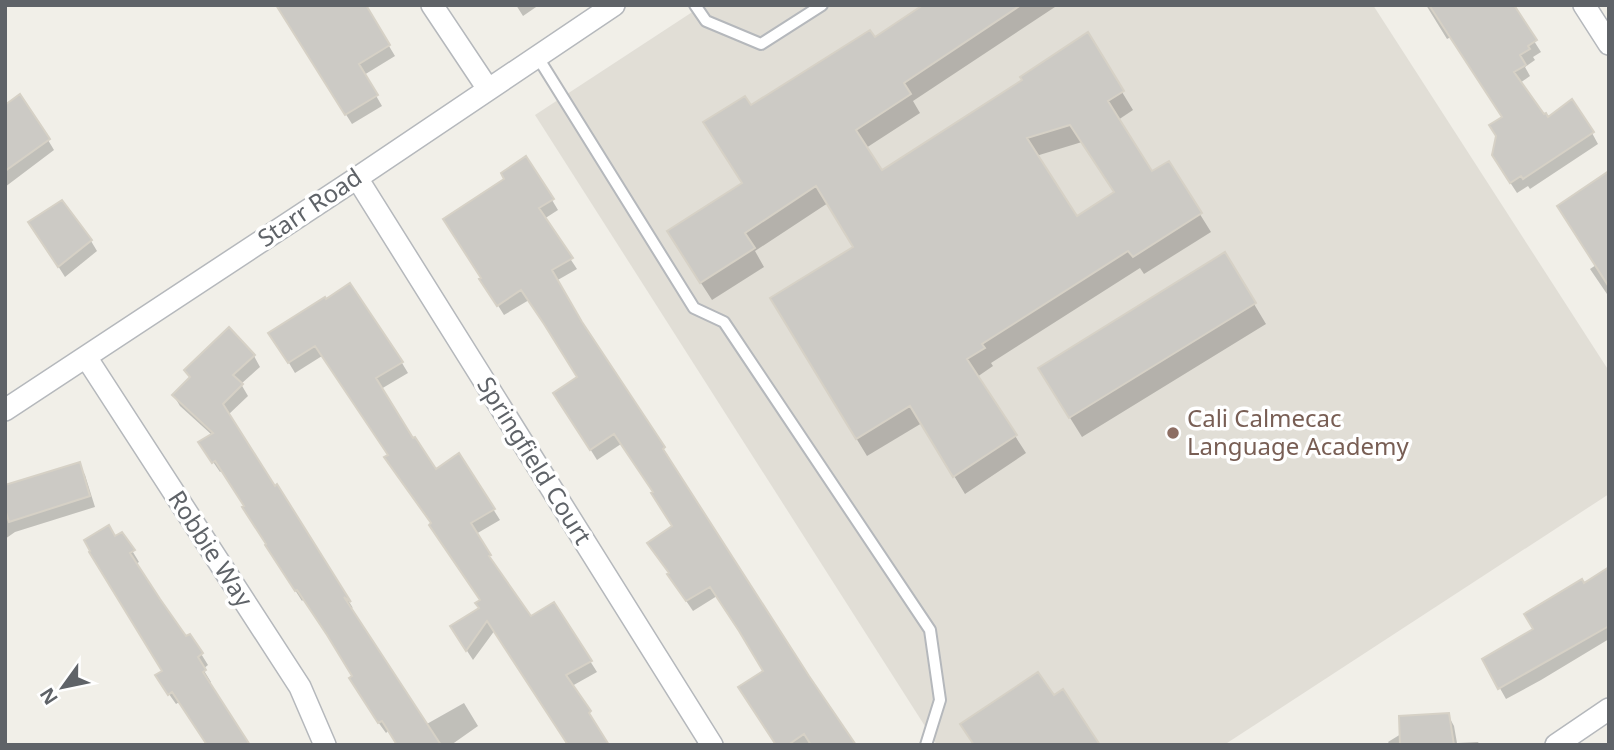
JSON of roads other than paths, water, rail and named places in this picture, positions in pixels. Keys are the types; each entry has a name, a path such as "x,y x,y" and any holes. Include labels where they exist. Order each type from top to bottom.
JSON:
{"street":[{"path":"432,5 488,89"},
{"name":"Starr Road","path":"5,410 614,5"},
{"path":"1584,5 1609,44"},
{"name":"Springfield Court","path":"357,178 712,745"},
{"name":"Robbie Way","path":"86,357 300,687 325,745"},
{"path":"1556,745 1609,709"}],"lane":[{"path":"695,5 706,21 761,44 822,5"},
{"path":"537,56 694,308 724,322 930,630 940,700 926,745"}],"place":[{"name":"Cali Calmecac Language Academy","path":"1173,433"}]}
